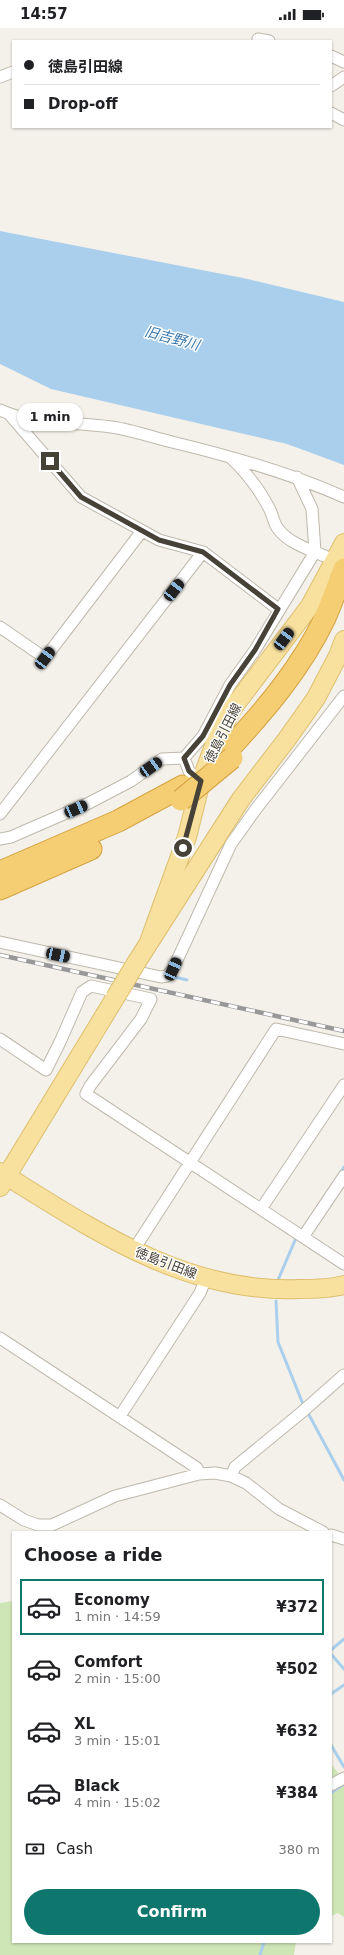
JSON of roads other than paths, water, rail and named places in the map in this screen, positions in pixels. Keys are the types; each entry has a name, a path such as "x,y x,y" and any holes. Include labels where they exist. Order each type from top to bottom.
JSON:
{"highway":[{"path":"231,754 285,684 308,650 325,618 344,569"},
{"path":"0,889 86,852 126,832 188,789 231,754 267,722 293,688 314,653 344,593"},
{"path":"0,872 188,789"}],"main road":[{"name":"徳島引田線","path":"149,942 187,837 188,789 215,743 232,709 310,606 343,544"},
{"name":"徳島引田線","path":"344,640 338,656 316,698 287,740 240,799 2,1178 87,1227 133,1251 162,1264 206,1278 272,1290 344,1285"}],"street":[{"path":"332,56 344,62"},
{"path":"0,77 12,72"},
{"path":"332,85 344,77"},
{"path":"332,114 344,120"},
{"path":"5,412 41,421 111,427 228,456 297,477 344,497"},
{"path":"5,412 81,497 159,540 203,552 278,609"},
{"path":"228,456 243,469 256,487 271,511 278,530 301,547 327,557"},
{"path":"0,839 11,837 88,803 131,781 162,759 184,758 203,736 230,685 255,650 278,609 315,552 312,509 297,477"},
{"path":"0,627 45,658 142,531"},
{"path":"0,814 203,552"},
{"path":"0,942 116,968 161,977 167,976 173,969 231,844 256,808 344,696"},
{"path":"184,758 189,771 188,789"},
{"path":"240,799 256,808"},
{"path":"0,1039 46,1070 82,992 91,986 151,999 141,1019 90,1086 86,1094 344,1264"},
{"path":"133,1251 276,1029 344,1044"},
{"path":"261,1209 344,1085"},
{"path":"303,1237 344,1176"},
{"path":"120,1416 200,1293 206,1278"},
{"path":"0,1338 197,1468 199,1474"},
{"path":"231,1476 235,1467 344,1375"},
{"path":"0,1505 24,1520 38,1525 52,1525 114,1496 199,1474 231,1476 246,1482 279,1509 321,1531"},
{"path":"332,1535 344,1539"},
{"path":"332,1784 344,1778"}],"water":[{"name":"旧吉野川","path":"0,231 243,278 344,302 344,465 287,444 51,389 0,364"}],"waterway":[{"path":"171,976 187,980"},
{"path":"339,1175 344,1167"},
{"path":"278,1280 296,1238"},
{"path":"276,1301 278,1342 303,1404"},
{"path":"308,1413 344,1480"},
{"path":"332,1649 344,1639"},
{"path":"332,1655 344,1669"},
{"path":"332,1693 344,1685"},
{"path":"332,1747 344,1767"},
{"path":"332,1792 344,1784"},
{"path":"260,1955 264,1943"}],"railway":[{"path":"0,955 344,1031"}]}
